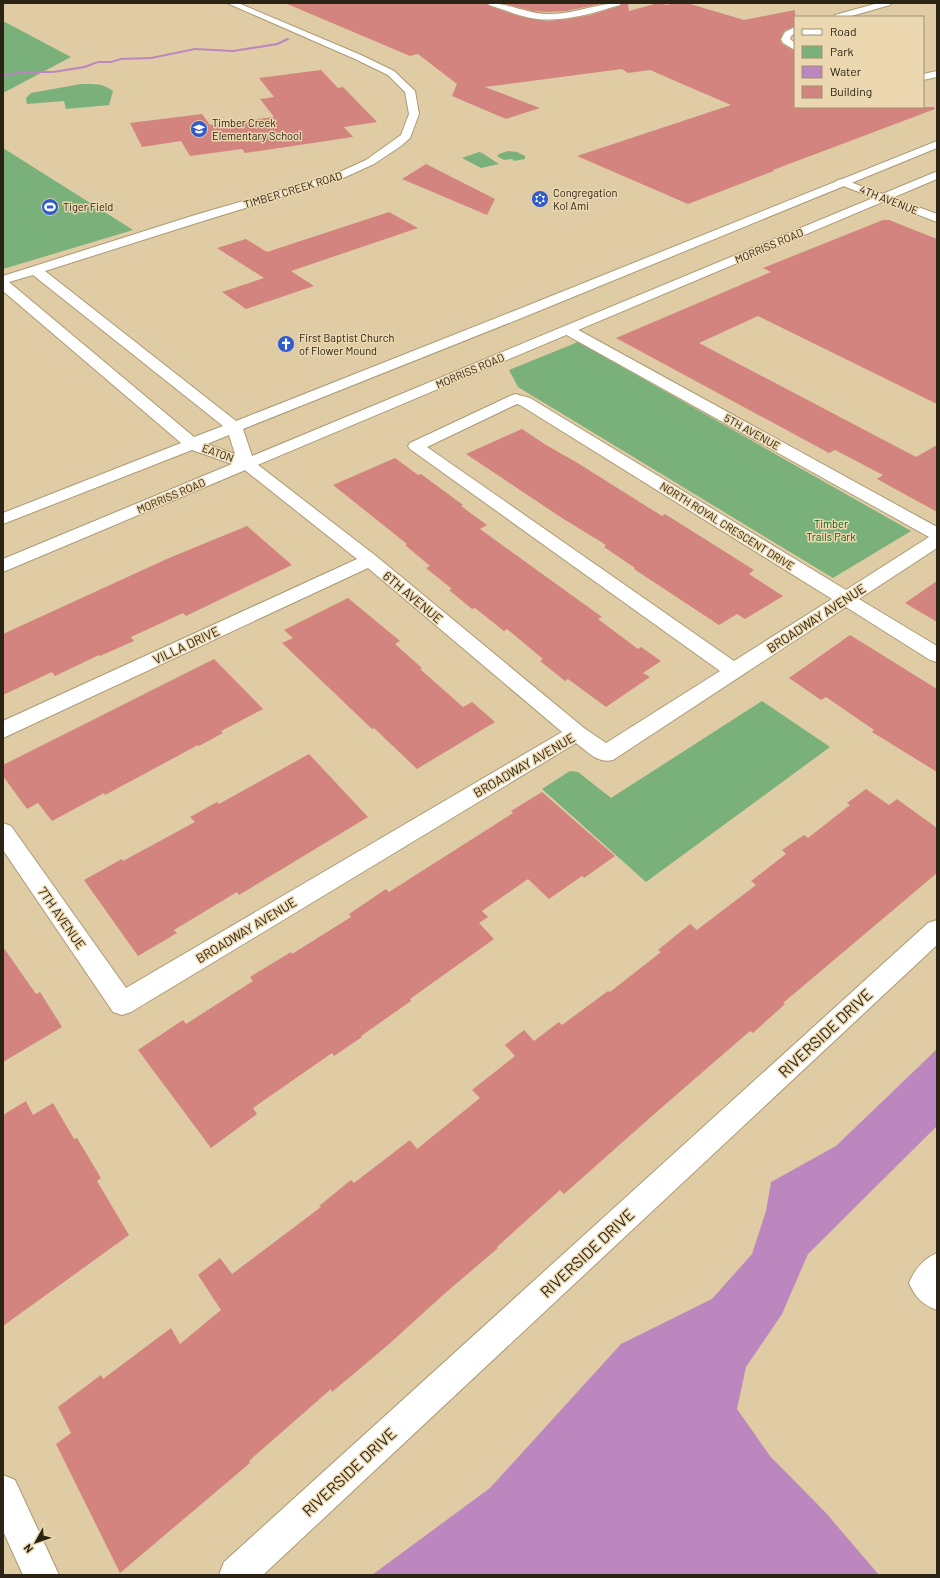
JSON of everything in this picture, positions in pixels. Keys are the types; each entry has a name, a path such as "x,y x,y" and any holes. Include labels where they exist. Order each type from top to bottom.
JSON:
{"street":[{"name":"TIMBER CREEK ROAD","path":"3,280 199,218 337,177 370,162 397,144 406,136 414,114 410,91 391,73 358,56 231,3"},
{"path":"492,3 524,14 540,17 568,16 617,3"},
{"path":"842,16 887,3"},
{"path":"794,30 788,33 785,37 786,41 794,46"},
{"path":"924,77 937,74"},
{"path":"3,519 636,267 937,144"},
{"name":"MORRISS ROAD","path":"3,566 937,176"},
{"name":"4TH AVENUE","path":"842,182 937,218"},
{"path":"35,270 121,336 234,427"},
{"name":"EATON","path":"3,284 192,444 247,464"},
{"name":"5TH AVENUE","path":"568,330 937,534"},
{"name":"NORTH ROYAL CRESCENT DRIVE","path":"734,672 416,446 515,399 524,401 937,655"},
{"name":"EATON","path":"234,427 247,464"},
{"name":"6TH AVENUE","path":"247,464 370,560 577,732"},
{"name":"BROADWAY AVENUE","path":"122,1004 577,732 605,754 937,540"},
{"name":"VILLA DRIVE","path":"3,730 370,560"},
{"name":"7TH AVENUE","path":"3,832 122,1004"},
{"name":"RIVERSIDE DRIVE","path":"237,1575 937,930"},
{"path":"937,1268 924,1283 937,1295"},
{"path":"3,1492 41,1575"}],"green space":[{"path":"3,21 71,57 3,93"},
{"path":"81,84 102,85 113,91 109,105 66,109 64,101 27,104 26,98 31,93"},
{"name":"Tiger Field","path":"3,148 133,230 3,269"},
{"path":"508,151 517,152 525,156 525,159 514,161 512,159 504,160 497,156"},
{"path":"479,152 499,164 481,168 462,158"},
{"name":"Timber Trails Park","path":"578,342 911,531 833,578 518,387 509,370"},
{"path":"762,701 830,747 646,882 542,789 570,771 578,772 611,798"}],"water":[{"path":"937,1049 937,1126 808,1254 782,1314 746,1367 737,1409 770,1456 826,1513 879,1575 372,1575 490,1488 621,1344 712,1299 752,1254 766,1211 771,1182 836,1146"}],"building":[{"path":"285,3 487,3 489,6 519,16 547,21 590,15 620,6 622,3 628,3 629,11 658,3 667,5 674,3 687,3 744,20 795,10 794,26 784,31 780,40 782,44 794,50 794,108 934,107 935,109 773,170 774,171 688,204 577,156 731,105 650,70 628,73 622,69 485,87 540,108 506,119 452,96 457,84 418,54 410,56"},
{"path":"502,3 605,3 566,11 548,12 533,11"},
{"path":"321,70 338,88 343,87 377,122 344,127 353,137 245,153 242,149 190,156 181,141 142,147 130,123 202,114 210,125 274,117 260,99 274,97 259,78"},
{"path":"426,164 495,199 487,215 402,179"},
{"path":"389,212 418,228 291,271 314,286 246,309 222,292 264,278 217,248 246,239 267,252"},
{"path":"883,220 889,220 937,239 937,404 758,316 699,343 916,457 937,445 937,512 877,479 883,475 835,450 829,453 616,338 771,272 763,268"},
{"path":"522,429 662,516 665,514 754,570 749,574 783,596 745,619 737,614 719,625 634,569 635,568 604,547 606,545 562,518 466,454"},
{"path":"395,458 418,475 421,474 487,525 480,529 602,617 598,619 638,649 641,647 661,661 643,673 650,677 606,707 568,679 565,681 540,661 543,659 507,629 504,631 475,608 472,609 449,590 452,589 426,568 430,566 405,545 407,544 333,485"},
{"path":"247,526 292,565 186,616 183,613 131,637 134,641 100,656 99,655 55,676 52,672 3,695 3,634 169,558"},
{"path":"937,581 937,622 905,603"},
{"path":"348,598 400,641 395,644 422,668 420,669 463,707 472,702 495,722 417,769 374,728 372,729 282,643 293,638 284,630"},
{"path":"850,635 937,689 937,772 872,732 874,730 826,697 821,700 789,678"},
{"path":"214,659 263,709 221,731 223,733 199,746 198,745 105,795 104,793 52,821 38,803 27,809 3,776 3,765"},
{"path":"309,754 368,817 239,895 237,892 174,930 177,933 138,956 84,880 122,859 123,861 195,822 190,817 217,802 219,804"},
{"path":"866,789 889,805 897,799 937,828 937,873 783,1003 785,1004 753,1033 750,1031 564,1194 560,1190 497,1247 498,1248 388,1345 332,1392 331,1389 249,1461 250,1463 120,1573 56,1444 71,1433 58,1407 101,1375 103,1379 171,1328 180,1344 221,1310 198,1275 220,1258 232,1274 321,1207 319,1206 351,1180 354,1183 410,1140 417,1149 480,1098 472,1090 515,1056 505,1045 524,1030 534,1041 559,1022 562,1025 608,991 610,992 661,952 658,950 690,924 697,930 756,885 751,881 786,854 782,850 804,835 808,838 850,805 847,803"},
{"path":"542,792 615,856 584,878 582,876 549,899 528,879 482,911 488,917 479,923 494,939 410,999 411,1001 361,1036 362,1037 334,1056 332,1053 253,1108 257,1114 211,1148 138,1050 183,1020 186,1024 253,981 250,977 291,952 292,954 351,917 349,914 386,889 389,892 513,813 511,811"},
{"path":"3,947 36,994 40,992 62,1027 3,1062"},
{"path":"26,1101 33,1115 53,1103 74,1139 77,1138 101,1178 97,1181 129,1235 3,1326 3,1115"}],"waterway":[{"path":"3,76 21,72 53,72 85,67 98,62 111,62 121,59 151,58 195,49 233,51 278,44 288,39"}],"place":[{"name":"Timber Creek Elementary School","path":"199,129"},
{"name":"Congregation Kol Ami","path":"540,199"},
{"name":"Tiger Field","path":"50,207"},
{"name":"First Baptist Church of Flower Mound","path":"286,344"}]}
